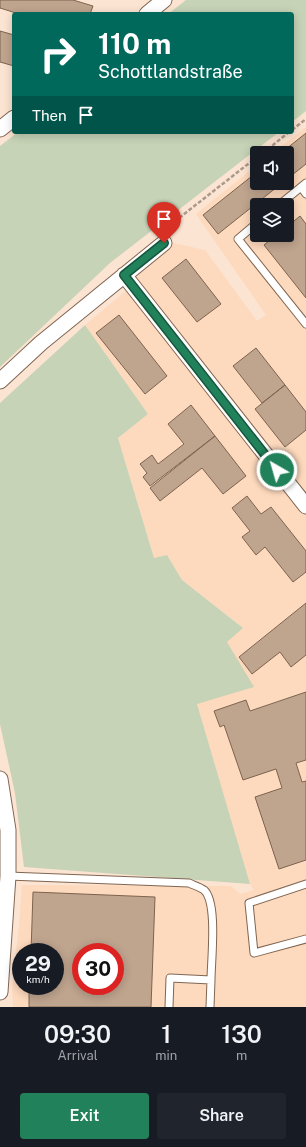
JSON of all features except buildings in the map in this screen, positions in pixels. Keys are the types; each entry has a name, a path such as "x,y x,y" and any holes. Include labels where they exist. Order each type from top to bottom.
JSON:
{"street":[{"path":"149,12 164,0"},
{"path":"0,129 12,120"},
{"path":"0,382 41,343 164,243"},
{"path":"124,275 306,506"},
{"path":"0,779 8,830 8,876 0,992"}],"lane":[{"path":"288,198 304,185 306,194"},
{"path":"250,229 238,239 306,324"},
{"path":"8,876 189,883 204,890 211,902 213,916 210,1007"},
{"path":"306,884 249,904 254,953 306,939"},
{"path":"169,1007 170,978 211,980"}],"path":[{"path":"294,128 306,119"},
{"path":"272,146 287,134"},
{"path":"164,243 159,234 250,162"}],"shaded area":[{"path":"306,127 306,496 227,393 132,276 173,243 205,250 257,321 266,315 196,214 250,171 250,190 294,190 294,146 282,146"},
{"path":"127,290 306,513 306,1007 13,1007 12,995 64,995 64,943 17,943 22,885 231,886 240,894 254,890 250,884 197,704 227,642 242,627 182,580 167,555 154,558 118,438 148,414 85,325"}],"green space":[{"path":"186,0 306,0 306,111 294,120 294,12 171,12"},
{"path":"15,134 276,134 261,146 250,146 250,154 110,263 0,367 0,146"},
{"path":"85,325 148,414 118,438 154,558 167,555 182,580 243,628 227,642 254,687 197,704 250,884 24,867 15,793 0,724 0,403"}],"route":[{"path":"164,243 124,275 277,470"}]}
